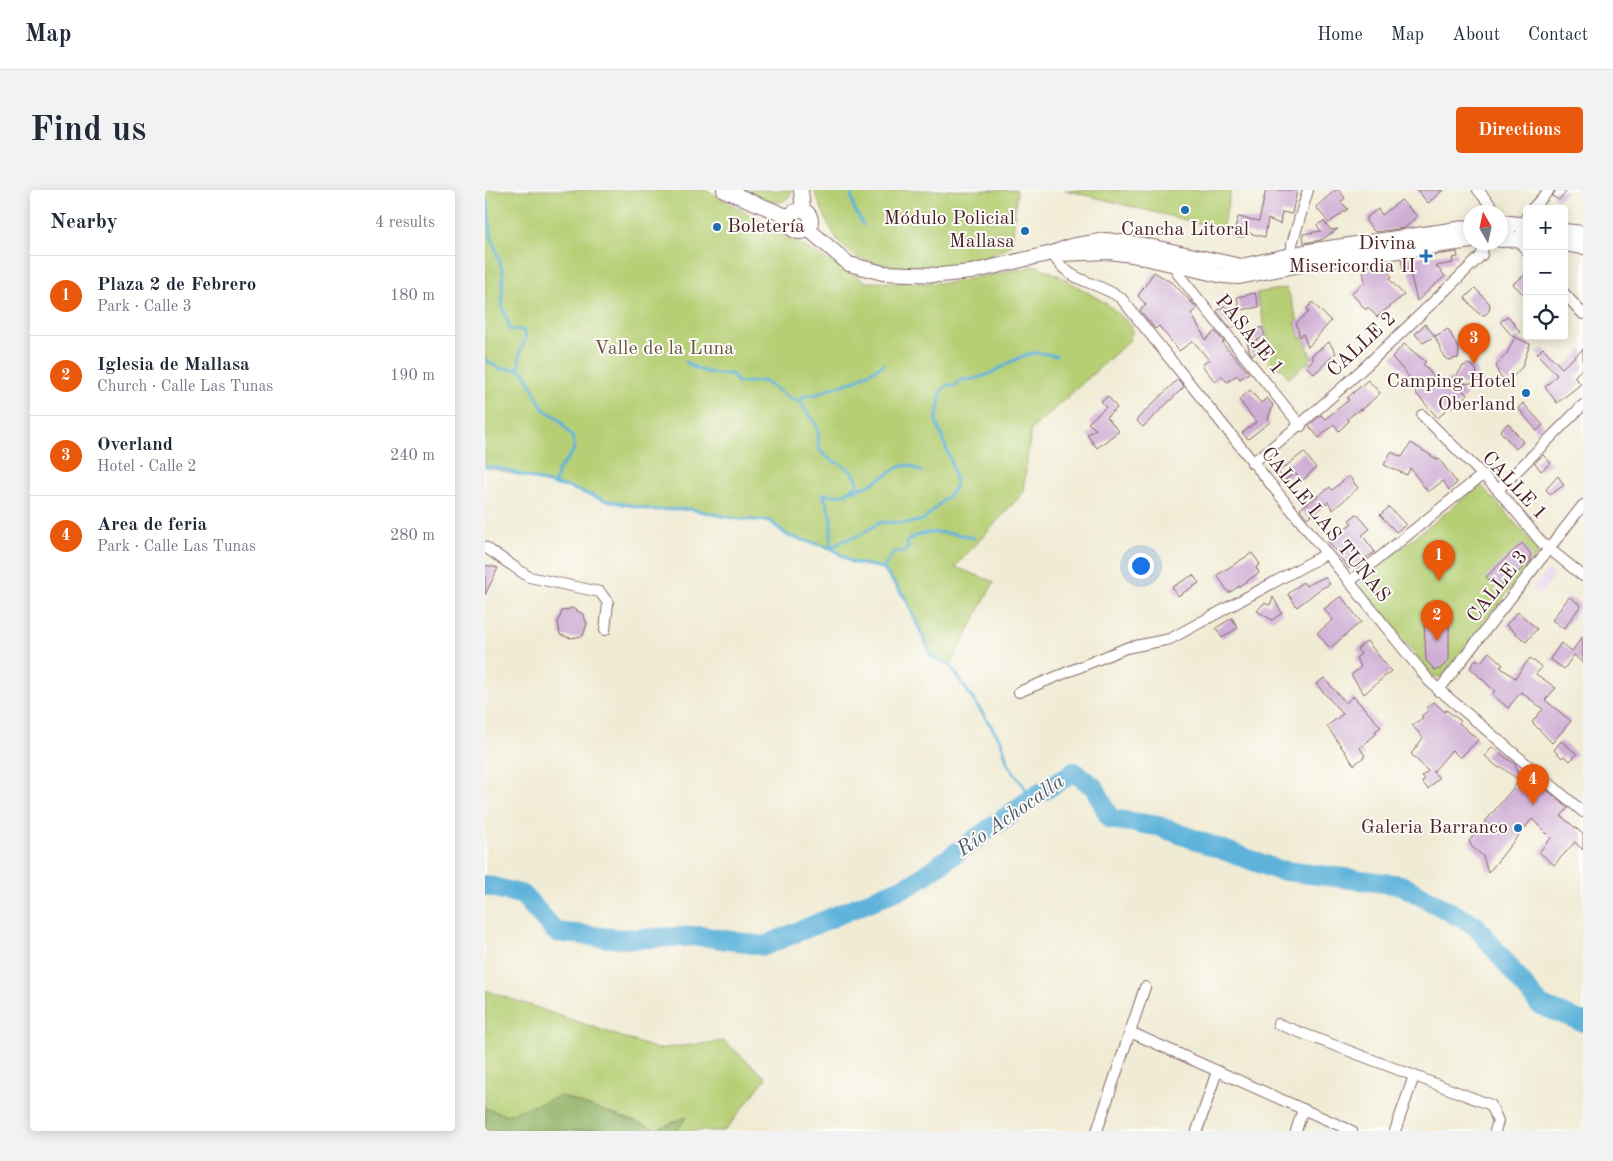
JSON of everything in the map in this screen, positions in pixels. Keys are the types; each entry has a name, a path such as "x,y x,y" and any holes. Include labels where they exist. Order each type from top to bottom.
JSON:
{"main road":[{"path":"724,190 789,217"},
{"path":"801,190 803,210 811,218 807,229 800,232 793,230 789,224 789,217 796,210 803,210"},
{"path":"1508,222 1523,222"},
{"path":"807,229 849,264 883,273 955,275 1052,253 1109,252 1176,258 1223,276 1239,278 1294,260 1463,228"},
{"path":"1568,232 1583,234"},
{"path":"1508,240 1523,239"},
{"path":"1294,260 1463,242"},
{"path":"1568,245 1583,247"}],"street":[{"path":"1294,260 1292,244 1308,190"},
{"path":"1477,190 1490,205"},
{"path":"1536,205 1549,190"},
{"name":"CALLE 2","path":"1252,463 1301,426 1482,255 1482,250"},
{"name":"CALLE LAS TUNAS","path":"1052,253 1059,266 1070,276 1099,285 1121,298 1252,463 1438,690 1582,808"},
{"name":"PASAJE 1","path":"1176,258 1178,274 1301,426"},
{"path":"1566,295 1583,314"},
{"path":"1498,490 1583,405"},
{"name":"CALLE 1","path":"1422,416 1481,476 1498,490 1550,550 1583,576"},
{"path":"1349,582 1481,476"},
{"name":"CALLE 3","path":"1438,690 1550,550 1583,505"},
{"path":"485,547 529,577 600,592 608,603 605,630"},
{"path":"1019,692 1125,648 1170,639 1326,554"},
{"path":"1097,1131 1145,988"},
{"path":"1278,1024 1491,1105 1498,1121 1495,1131"},
{"path":"1130,1032 1351,1131"},
{"path":"1197,1131 1217,1071"},
{"path":"1395,1131 1414,1076"},
{"path":"1296,1131 1303,1109"}],"shaded area":[{"path":"1548,570 1555,576 1540,595 1533,588"}],"green space":[{"name":"Valle de la Luna","path":"485,190 706,190 866,282 948,283 1037,266 1058,275 1107,304 1131,325 1132,333 1129,341 1031,430 1023,493 955,567 994,582 950,665 932,657 906,599 883,568 851,562 830,548 788,536 770,521 737,519 690,509 653,510 604,500 568,487 485,467"},
{"path":"739,190 792,190 783,201 776,202 760,199"},
{"path":"814,190 1017,190 1012,245 981,260 957,265 908,267 874,263 861,259 843,247 828,224"},
{"name":"Cancha Litoral","path":"1065,190 1231,190 1222,229"},
{"path":"1287,288 1298,321 1295,323 1300,339 1303,336 1312,359 1289,378 1280,367 1274,370 1268,362 1272,353 1256,293"},
{"path":"1481,485 1537,548 1538,554 1441,677 1434,677 1361,588 1362,579"},
{"path":"485,990 657,1049 724,1041 766,1078 725,1131 485,1131"},
{"path":"561,1096 656,1129 687,1117 677,1131 485,1131 485,1108 506,1115"}],"building":[{"path":"1266,190 1297,190 1292,214 1282,212 1280,224 1268,219 1265,237 1245,232 1244,237 1233,236 1238,217 1259,221"},
{"path":"1335,190 1339,190 1345,198 1341,202 1348,209 1329,223 1316,207"},
{"path":"1417,190 1443,190 1428,203"},
{"path":"1556,190 1568,190 1559,200 1552,196"},
{"path":"1401,200 1417,216 1405,228 1375,232 1366,221 1367,217 1378,209 1382,215"},
{"path":"1324,221 1331,230 1338,229 1321,240 1304,243 1303,234 1321,231 1317,225"},
{"path":"1457,252 1458,257 1452,258 1453,263 1436,266 1445,276 1417,301 1409,268 1403,268 1401,259"},
{"path":"1381,262 1392,277 1389,279 1404,295 1377,317 1368,307 1366,310 1351,293 1365,282 1362,265"},
{"path":"1154,272 1174,284 1197,309 1191,313 1206,340 1215,331 1224,342 1222,343 1249,373 1240,379 1237,375 1227,382 1222,376 1215,382 1202,365 1209,360 1193,341 1179,351 1159,326 1155,329 1140,310 1146,305 1138,296"},
{"path":"1523,276 1523,294 1513,284"},
{"path":"1475,288 1490,304 1489,311 1485,315 1479,314 1465,298"},
{"path":"1255,293 1259,307 1240,310 1237,297"},
{"path":"1312,302 1331,321 1308,347 1303,334 1300,337 1296,323 1309,312 1307,309"},
{"path":"1224,306 1237,324 1231,329 1217,311"},
{"path":"1508,316 1520,332 1513,337 1500,322"},
{"path":"1425,324 1435,336 1423,343 1415,334"},
{"path":"1262,327 1265,336 1253,342 1247,333"},
{"path":"1448,329 1459,349 1458,358 1448,360 1444,357 1435,336"},
{"path":"1246,335 1260,350 1252,355 1249,350"},
{"path":"1515,337 1530,344 1522,367 1508,382 1499,375 1496,366 1507,353"},
{"path":"1329,342 1336,353 1314,374 1306,366 1313,360 1311,356"},
{"path":"1404,344 1426,362 1423,364 1442,385 1450,378 1453,381 1463,366 1469,364 1476,369 1477,375 1474,383 1456,384 1467,395 1453,408 1451,405 1438,418 1414,391 1418,387 1392,357"},
{"path":"1543,348 1562,368 1583,349 1583,368 1574,377 1581,384 1557,403 1545,387 1557,375 1537,354"},
{"path":"1178,379 1184,387 1143,427 1136,420"},
{"path":"1368,380 1380,393 1362,410 1360,409 1347,419 1349,421 1339,431 1334,424 1319,438 1309,426 1321,415 1325,419 1349,400 1347,398"},
{"path":"1250,390 1261,403 1267,398 1273,405 1268,419 1270,422 1248,439 1242,433 1256,422 1239,400"},
{"path":"1108,396 1117,408 1106,417 1119,431 1097,448 1087,435 1096,429 1088,423 1106,407 1101,401"},
{"path":"1523,403 1543,425 1537,431 1518,408"},
{"path":"1508,423 1523,442 1516,449 1500,431"},
{"path":"1411,443 1439,459 1457,483 1449,490 1443,481 1428,492 1410,468 1407,475 1384,465 1391,452 1402,457"},
{"path":"1304,452 1316,468 1302,481 1295,473 1285,480 1278,472"},
{"path":"1543,455 1551,463 1541,471 1535,463"},
{"path":"1349,476 1358,488 1333,510 1328,502 1307,518 1300,509 1330,487 1332,490"},
{"path":"1558,476 1564,485 1550,495 1546,489"},
{"path":"1389,507 1406,525 1396,532 1380,515"},
{"path":"1357,514 1370,529 1362,535 1375,552 1349,569 1328,541 1352,523 1349,520"},
{"path":"1522,543 1530,553 1531,561 1498,589 1486,577"},
{"path":"1252,553 1260,564 1256,567 1259,573 1229,593 1217,575"},
{"path":"485,565 498,568 485,595"},
{"path":"1193,575 1199,583 1178,596 1172,587"},
{"path":"1325,577 1330,584 1320,589 1297,607 1288,594 1303,582 1306,586"},
{"path":"1341,596 1361,622 1330,648 1317,633 1333,620 1324,609"},
{"path":"1273,597 1282,613 1272,620 1257,611 1264,603 1270,605"},
{"path":"1569,597 1581,605 1564,629 1552,620"},
{"path":"572,608 583,614 587,624 583,636 571,638 560,635 558,622 562,611"},
{"path":"1518,612 1537,629 1526,642 1506,625"},
{"path":"1232,618 1238,628 1222,638 1216,628"},
{"path":"1449,621 1449,660 1440,669 1435,670 1426,660 1424,622"},
{"path":"1583,636 1583,663 1574,655 1564,669 1550,659 1561,643 1572,651"},
{"path":"1367,641 1391,671 1364,694 1351,675 1361,667 1356,658 1361,654 1357,649"},
{"path":"1489,652 1503,665 1500,667 1515,678 1530,658 1542,667 1536,674 1556,688 1545,700 1571,721 1552,743 1532,722 1543,709 1521,692 1508,708 1492,694 1495,691 1470,668 1476,659 1481,662"},
{"path":"1324,678 1346,703 1353,696 1381,727 1360,748 1365,756 1354,765 1327,726 1343,714 1316,684"},
{"path":"1434,702 1445,712 1446,710 1461,721 1459,723 1478,740 1460,758 1452,750 1433,772 1439,778 1428,789 1422,782 1425,779 1422,776 1428,771 1411,754 1423,738 1412,725 1423,718 1421,716 1429,710 1427,707"},
{"path":"1561,741 1577,754 1570,761 1564,756 1562,758 1554,750"},
{"path":"1492,747 1515,764 1519,780 1501,767 1499,768 1485,756"},
{"path":"1520,780 1539,783 1568,808 1561,816 1583,834 1583,850 1575,842 1554,865 1539,852 1551,838 1532,819 1488,873 1483,856 1472,847 1469,841"}],"waterway":[{"path":"850,190 854,208 863,225"},
{"path":"485,197 488,205 491,235 503,272 502,305 510,330 523,330 526,337 520,353 519,369 526,374 543,409 558,418 573,438 574,450 557,472 555,485 568,487 604,500 653,510 690,509 737,519 770,521 788,536 831,548 851,562 883,568 906,599 932,657 950,665 1001,741 1008,764 1032,798"},
{"path":"831,548 844,540 858,536 881,522 909,523 923,520 953,491 956,484 951,461 936,421 941,391 947,385 955,386 960,380 989,374 1032,353 1056,356"},
{"path":"485,359 500,369 519,369"},
{"path":"686,362 708,372 732,374 738,383 764,381 791,399 800,401 816,424 820,451 828,458 853,472 858,483 846,493 823,494 831,516 831,547"},
{"path":"800,401 805,395 817,394 848,383 884,364"},
{"path":"851,491 868,486 899,467 909,465 922,472"},
{"path":"485,467 495,467 555,485"},
{"path":"883,568 894,552 904,552 908,548 906,542 921,534 938,532 974,538"},
{"name":"Río Achocalla","path":"485,885 523,895 556,932 621,939 702,936 764,946 914,883 1032,798 1074,772 1095,788 1110,819 1158,826 1278,870 1401,885 1476,926 1540,1005 1583,1022"}],"place":[{"name":"Cancha Litoral","path":"1185,210"},
{"name":"Boletería","path":"717,227"},
{"name":"Módulo Policial Mallasa","path":"1025,231"},
{"name":"Divina Misericordia II","path":"1426,256"},
{"name":"Overland","path":"1474,364"},
{"name":"Camping Hotel Oberland","path":"1526,393"},
{"name":"Plaza 2 de Febrero","path":"1439,581"},
{"name":"Iglesia de Mallasa","path":"1437,641"},
{"name":"Area de feria","path":"1533,805"},
{"name":"Galeria Barranco","path":"1518,828"}]}
